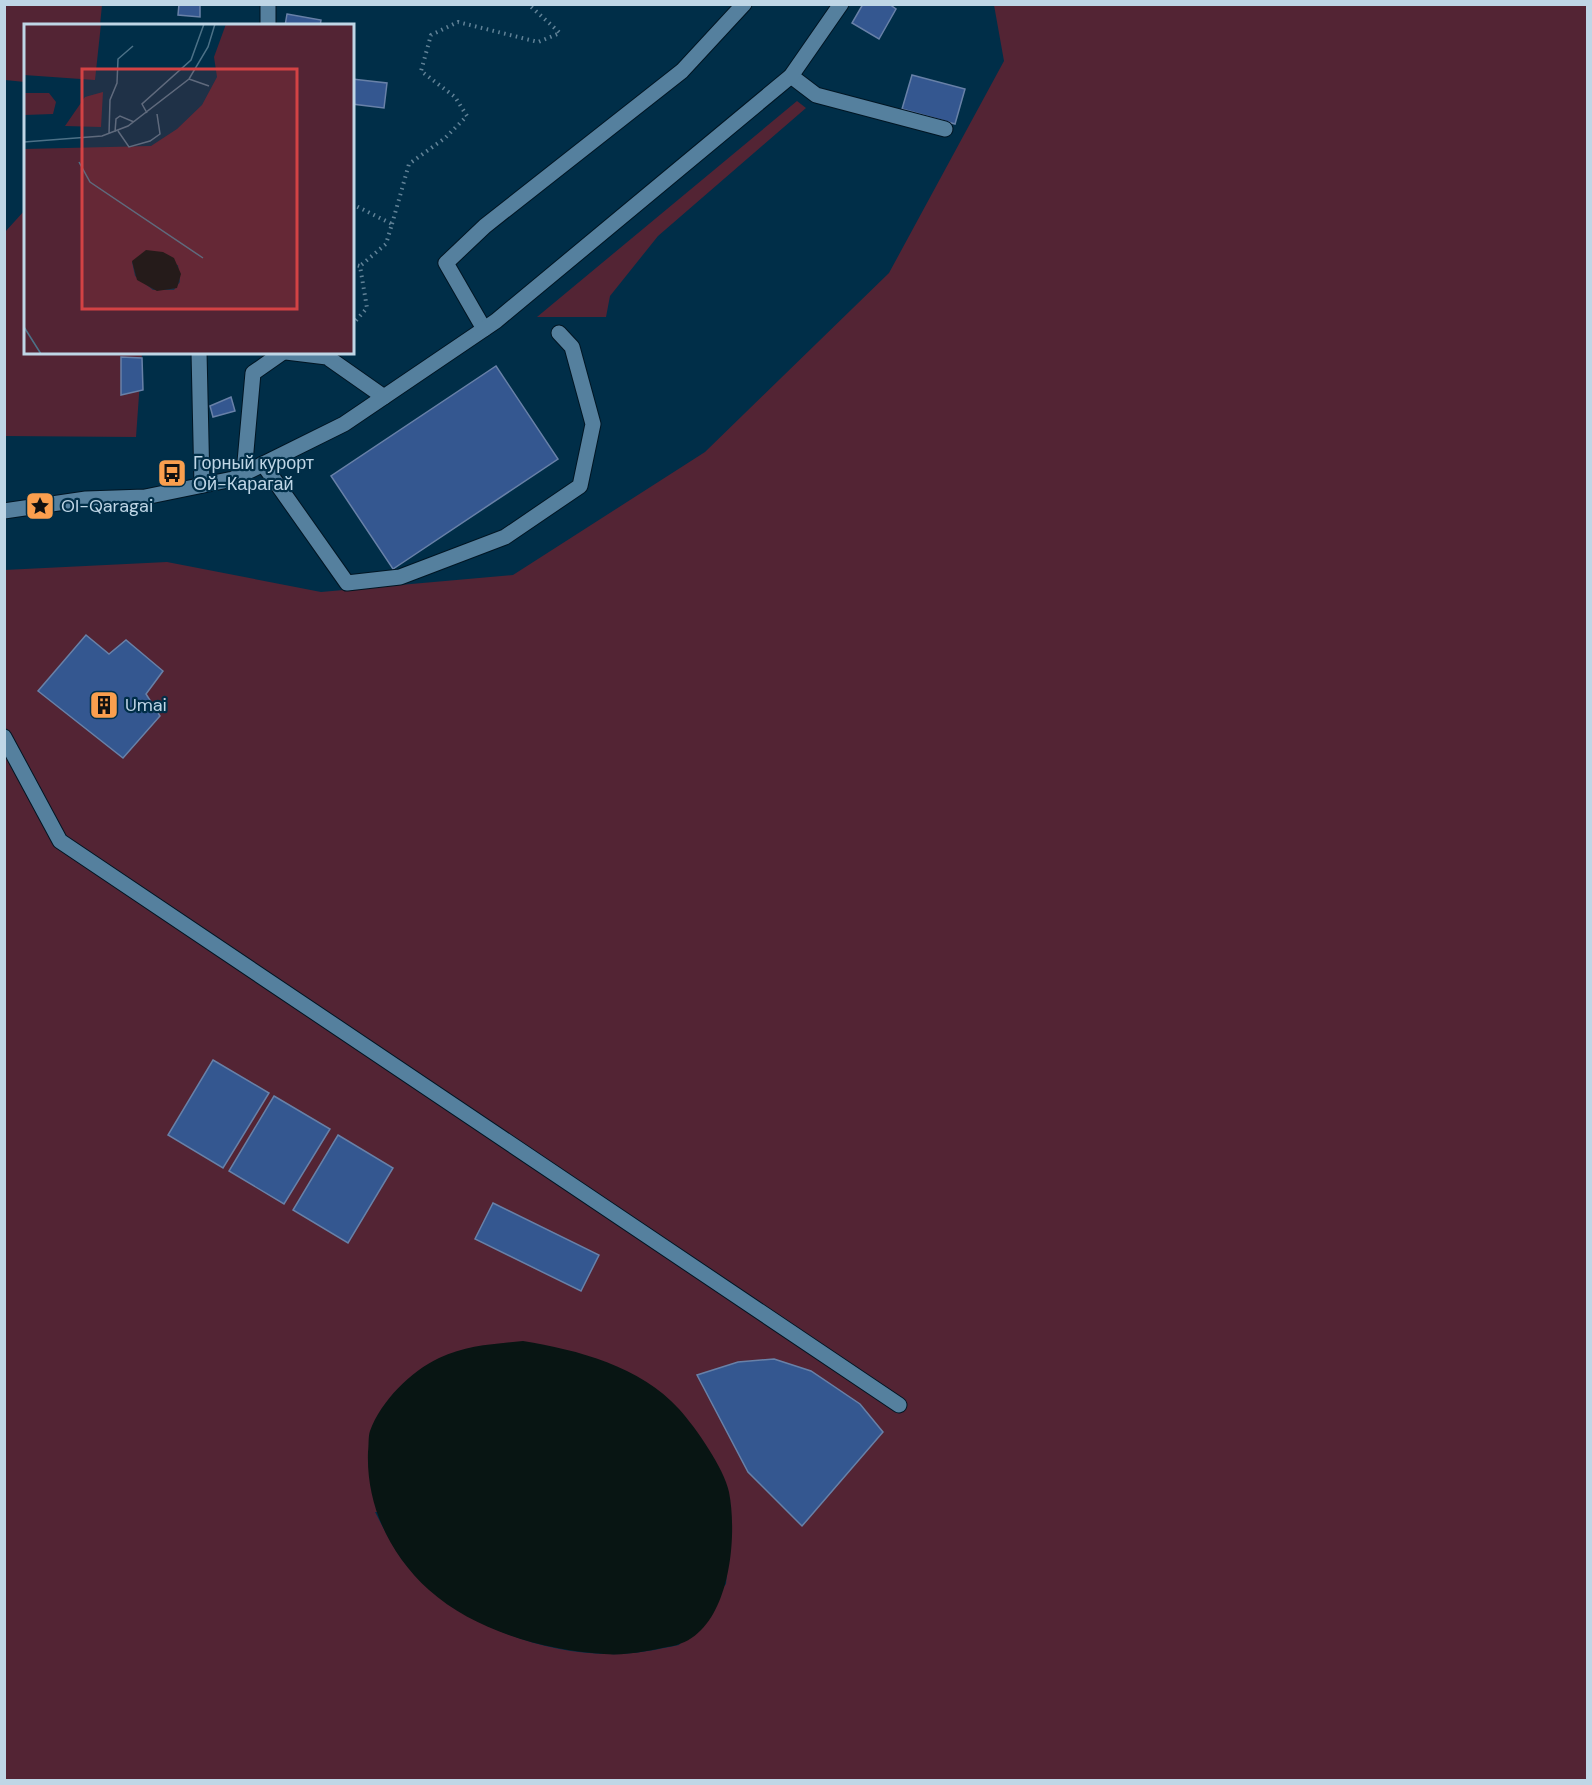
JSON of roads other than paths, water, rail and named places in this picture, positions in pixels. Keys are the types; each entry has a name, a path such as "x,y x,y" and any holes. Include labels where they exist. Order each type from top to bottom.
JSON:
{"street":[{"path":"268,4 268,24"},
{"path":"484,329 446,263 485,226 682,71 744,4"},
{"path":"4,511 86,499 145,497 233,479 344,424 484,329 791,76 841,4"},
{"path":"791,76 816,95 945,129"},
{"path":"263,464 347,583 400,577 505,537 580,486 593,424 572,347 559,333"},
{"path":"199,354 202,485"},
{"path":"244,473 253,373 282,354"},
{"path":"302,354 327,357 384,397"},
{"path":"4,737 60,841 899,1405"}],"place":[{"name":"Горный курорт Ой-Карагай","path":"172,473"},
{"name":"OI-Qaragai","path":"40,506"},
{"name":"Umai","path":"104,705"}]}
